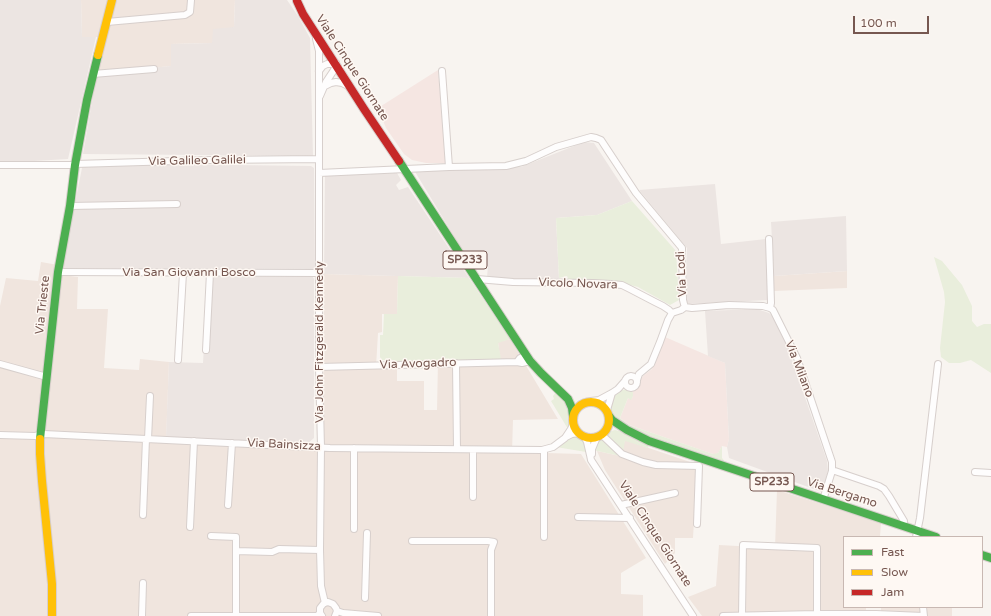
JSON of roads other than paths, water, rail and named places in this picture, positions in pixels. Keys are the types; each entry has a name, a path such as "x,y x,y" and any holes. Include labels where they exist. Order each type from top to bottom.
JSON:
{"main road":[{"name":"Via Trieste","path":"52,616 52,584 42,481 40,435 58,272 70,206 75,164 93,74 112,0"},
{"name":"Viale Cinque Giornate","path":"297,1 368,106 390,146"},
{"name":"Viale Cinque Giornate","path":"318,33 335,65 390,146 528,358 568,400 572,408 573,420"},
{"name":"Viale Cinque Giornate","path":"541,373 571,397 579,401 588,402"},
{"name":"SP233","path":"588,402 600,404 608,413"},
{"path":"573,420 576,409 588,402"},
{"name":"Via Bergamo","path":"608,413 612,420 627,430 649,441 903,526 917,534 930,536"},
{"path":"601,435 609,423 608,413"},
{"name":"SP233","path":"573,420 574,427 581,435 592,438 601,435"},
{"name":"Via Bergamo","path":"601,435 610,429 616,428 627,430"}],"street":[{"path":"107,22 185,15 190,12 191,0"},
{"name":"Via John Fitzgerald Kennedy","path":"318,33 321,447 320,586 326,603"},
{"path":"319,71 327,64 339,66 362,100 368,106"},
{"name":"Via John Fitzgerald Kennedy","path":"318,105 323,87 334,70 335,65"},
{"path":"93,74 154,69"},
{"path":"319,173 449,167 442,71"},
{"path":"323,87 336,82 350,87"},
{"name":"Via Lodi","path":"449,167 506,166 526,161 556,147 591,137 601,140 636,193 682,248 683,300 685,307 692,308 736,305 763,306 770,308"},
{"name":"Via Galileo Galilei","path":"0,165 210,160 319,160"},
{"path":"70,206 177,204"},
{"path":"769,239 770,308"},
{"name":"Via San Giovanni Bosco","path":"58,272 320,273"},
{"path":"178,360 183,273"},
{"path":"206,350 210,273"},
{"name":"Vicolo Novara","path":"477,279 513,282 611,284 630,289 664,306 672,313"},
{"path":"618,389 635,387 639,374 651,364 672,313 685,307"},
{"name":"Via Milano","path":"770,308 776,315 797,358 832,462 832,471 823,500"},
{"name":"Via Avogadro","path":"320,367 517,362 520,358 528,358"},
{"path":"456,363 457,449"},
{"path":"0,364 47,376"},
{"path":"917,534 938,364"},
{"path":"588,402 599,400 612,393 618,389 627,377 643,371"},
{"path":"630,376 634,376 637,380"},
{"path":"625,381 626,386 629,388"},
{"path":"608,413 612,393"},
{"path":"143,515 150,396"},
{"name":"Via Bainsizza","path":"565,438 571,429 573,420"},
{"name":"Via Bainsizza","path":"0,434 35,436 44,434 321,447 473,450 544,450 553,447 572,434 581,435"},
{"name":"Viale Cinque Giornate","path":"581,435 587,442 591,460 596,465 693,616"},
{"path":"601,435 622,454 643,462 656,465 699,466 697,524"},
{"name":"Viale Cinque Giornate","path":"596,465 592,448 601,435"},
{"path":"190,527 194,441"},
{"path":"228,505 232,443"},
{"path":"354,448 354,529"},
{"path":"473,450 473,497"},
{"path":"544,450 544,537"},
{"path":"832,471 884,489 904,522 903,526"},
{"path":"976,472 991,473"},
{"path":"621,505 675,493"},
{"path":"578,517 630,518"},
{"path":"365,598 366,533"},
{"path":"211,536 236,537 236,616"},
{"path":"412,541 494,542 491,550 491,616"},
{"path":"742,615 743,545 817,548 817,614"},
{"path":"236,551 272,552 279,549 320,550"},
{"path":"142,616 143,583"},
{"path":"191,616 317,616 321,615 320,608 322,605 330,602 336,608 336,614 343,613 378,616"},
{"path":"723,616 876,614 924,616"}]}
